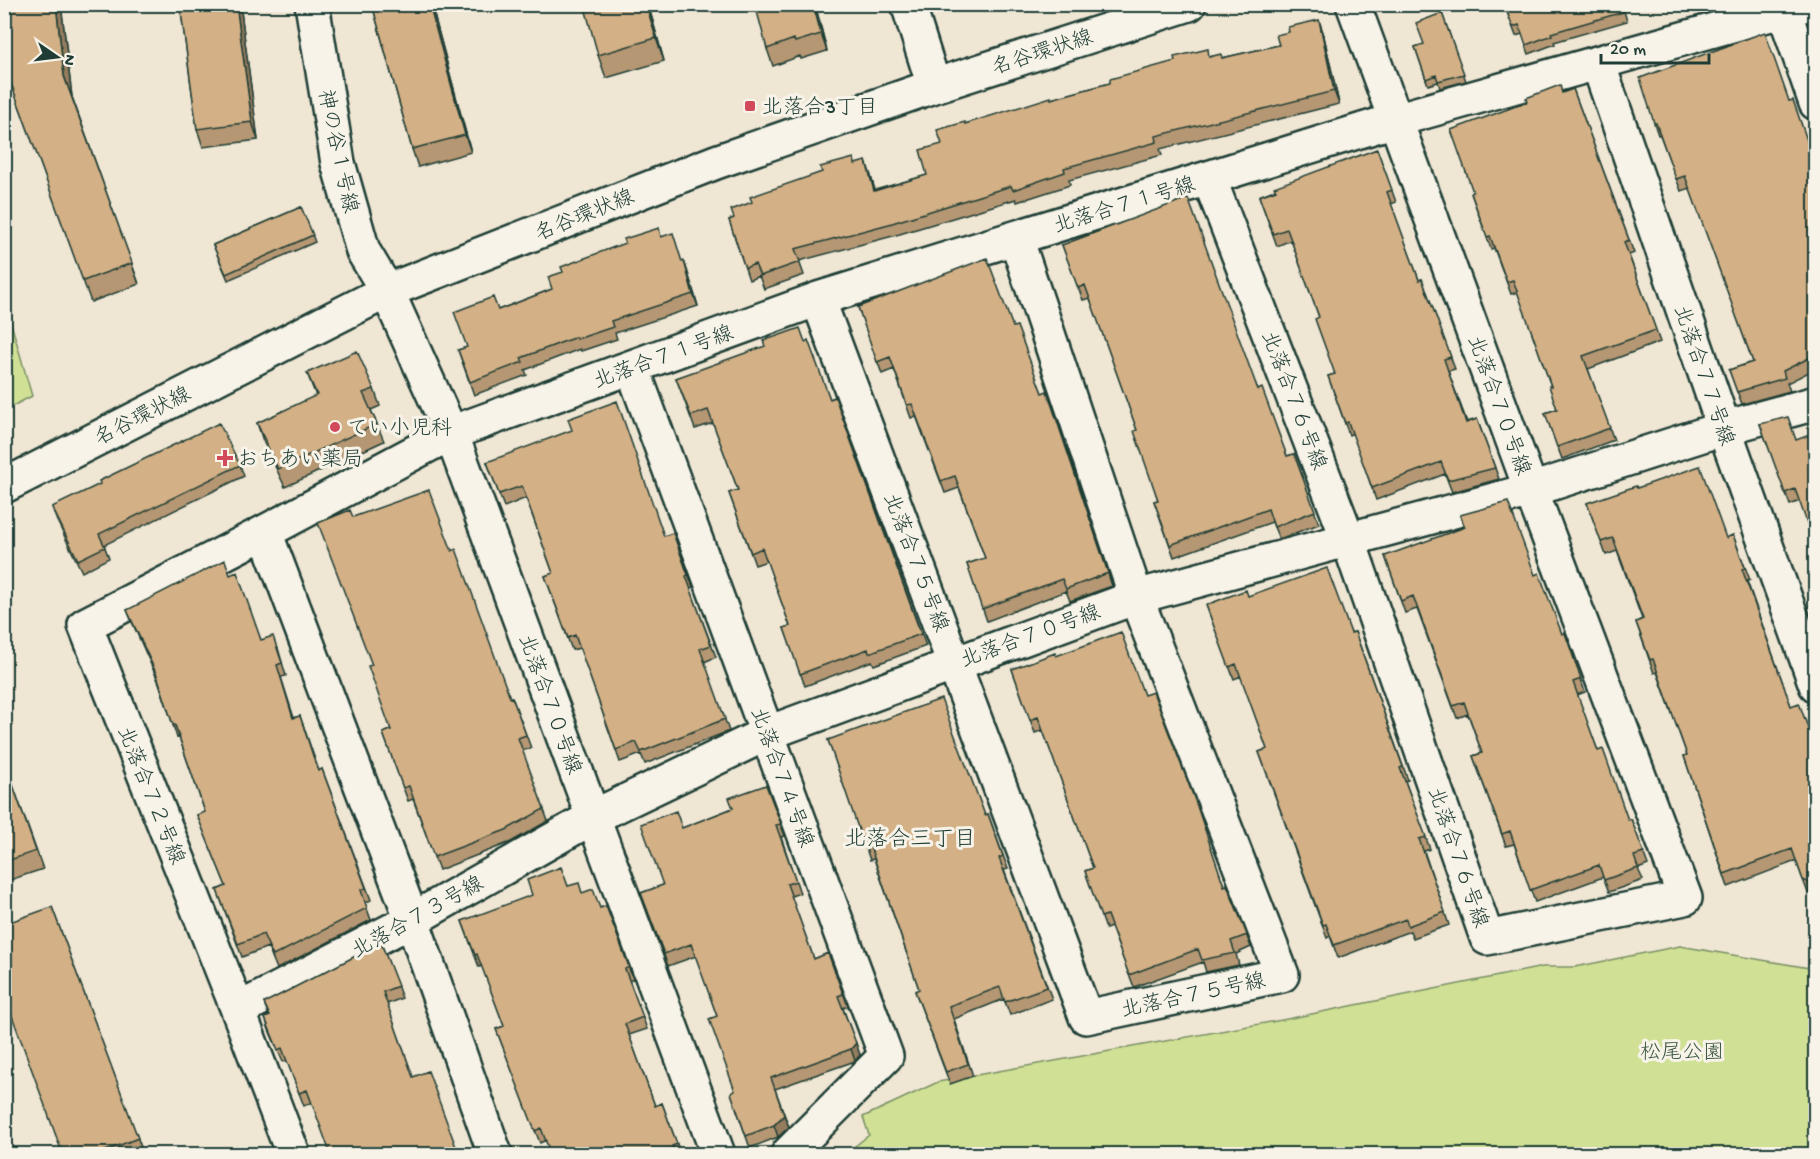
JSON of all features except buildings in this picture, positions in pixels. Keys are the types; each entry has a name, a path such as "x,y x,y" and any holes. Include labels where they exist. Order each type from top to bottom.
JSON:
{"street":[{"name":"神の谷１号線","path":"312,4 338,163 363,251 387,291"},
{"path":"908,4 934,86"},
{"name":"名谷環状線","path":"4,486 387,291 716,162 934,86 1189,4"},
{"name":"北落合７０号線","path":"387,291 451,433 593,817 768,733 1136,597 1531,490 1353,4"},
{"path":"1795,8 1815,103"},
{"name":"北落合７１号線","path":"451,433 818,299 1395,120 1795,8"},
{"name":"北落合７７号線","path":"1598,63 1815,685"},
{"name":"北落合７６号線","path":"1209,178 1348,539 1487,938 1685,898 1531,490"},
{"name":"北落合７５号線","path":"818,299 1086,1017 1282,975 1136,597 1016,238"},
{"name":"北落合７４号線","path":"632,368 886,1056 788,1155"},
{"path":"1531,490 1724,428 1815,403"},
{"name":"北落合７２号線","path":"293,1155 85,625 451,433"},
{"path":"265,532 412,920 495,1155"},
{"path":"593,817 717,1155"},
{"name":"北落合７３号線","path":"238,1010 412,920 593,817"}],"green space":[{"path":"5,302 32,396 4,410"},
{"name":"松尾公園","path":"1680,946 1815,969 1815,1154 845,1154 869,1135 863,1117 938,1082 1282,1020 1543,967 1575,967"}],"place":[{"name":"北落合3丁目","path":"750,106"},
{"name":"てい小児科","path":"335,427"},
{"name":"おちあい薬局","path":"225,458"}],"district":[{"name":"北落合三丁目","path":"910,837"}]}
